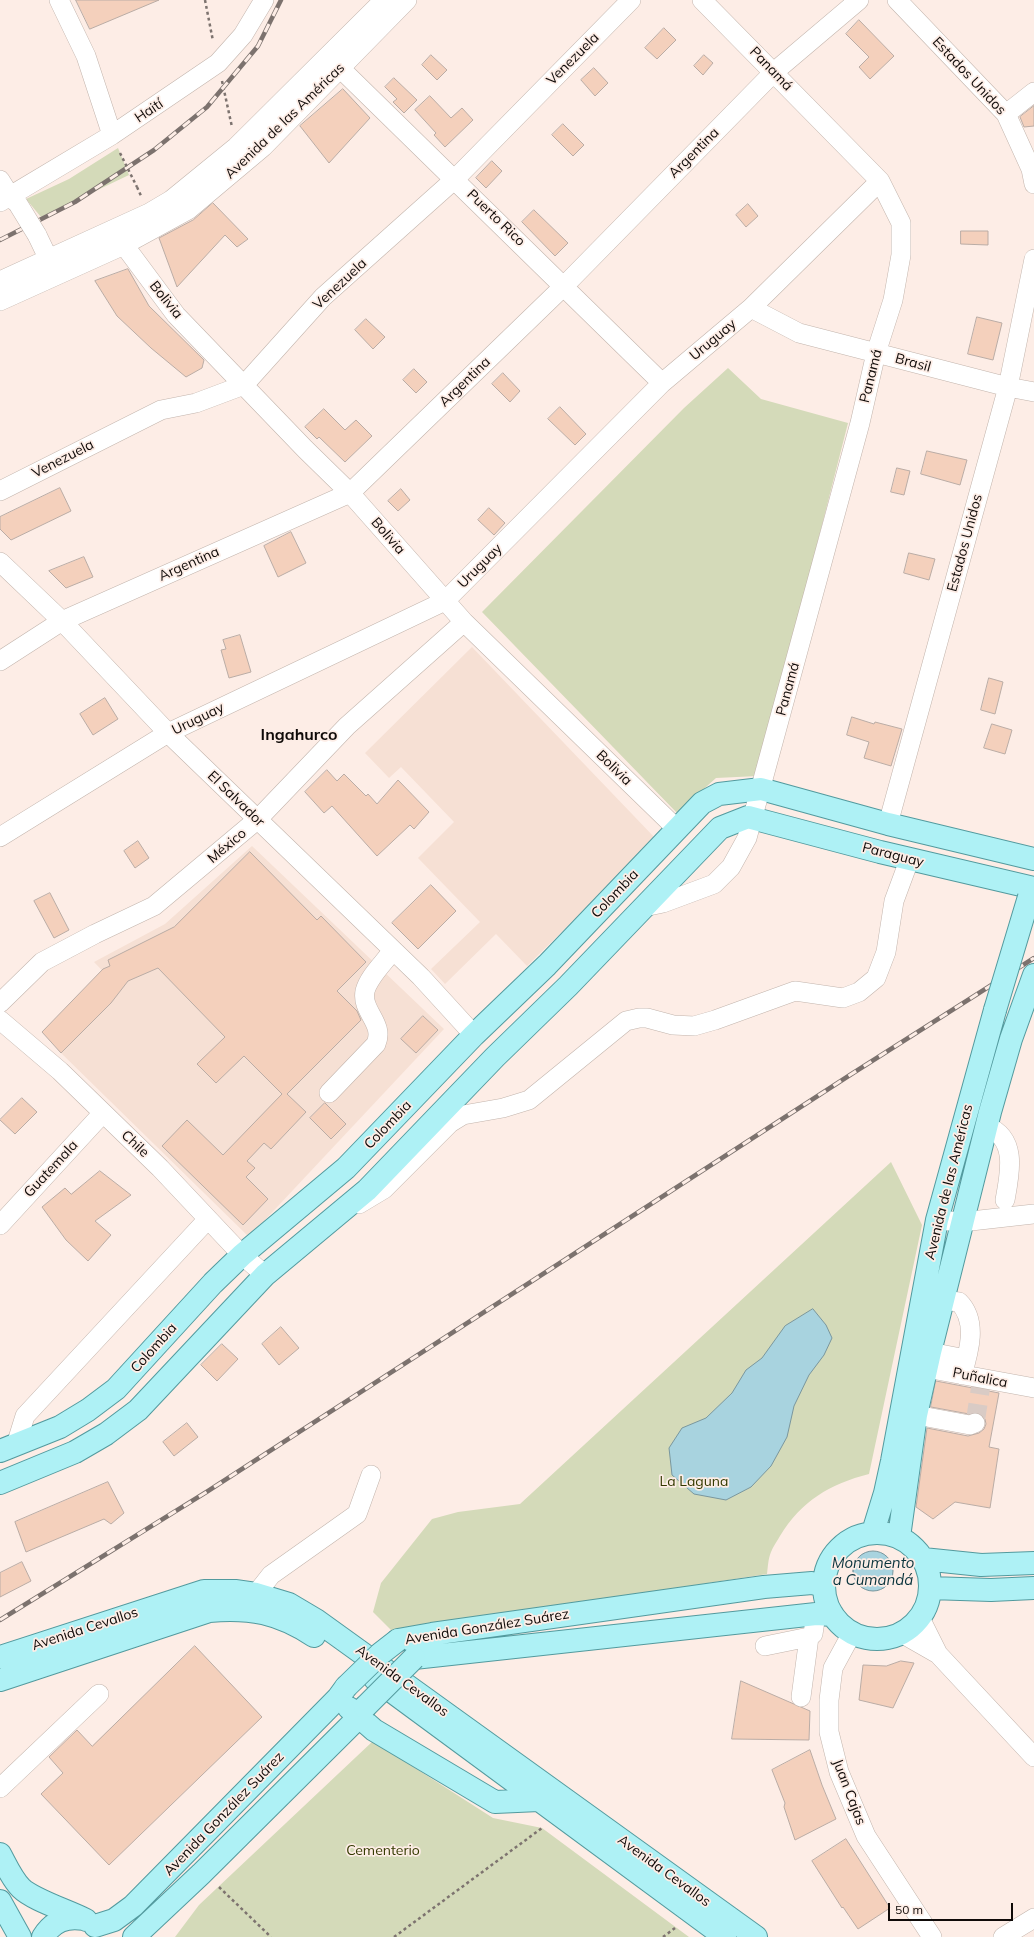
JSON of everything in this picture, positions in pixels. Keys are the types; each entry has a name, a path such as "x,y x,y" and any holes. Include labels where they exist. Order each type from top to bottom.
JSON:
{"main road":[{"name":"Paraguay","path":"761,789 888,824 1034,859"},
{"name":"Colombia","path":"8,1448 60,1427 88,1410 116,1389 213,1283 242,1255 346,1168 474,1036 546,965 702,803 719,794 761,789"},
{"path":"0,1483 75,1452 106,1434 138,1410 265,1275 355,1201 720,828 748,817 753,818"},
{"name":"Paraguay","path":"753,818 908,859 1032,889"},
{"name":"Avenida de las Américas","path":"873,1532 885,1493 937,1220 995,1010 1032,889"},
{"name":"Avenida de las Américas","path":"899,1537 916,1415 942,1300 986,1126 1011,1039 1027,1006 1034,975"},
{"path":"873,1532 882,1532 899,1537 913,1546 923,1559 929,1573 930,1588 927,1604 920,1618 903,1634 883,1639 867,1638 852,1633 824,1614 826,1601 824,1586 826,1571 832,1556 843,1544 857,1536 873,1532"},
{"path":"923,1559 981,1565 1034,1563"},
{"name":"Avenida González Suárez","path":"43,1937 48,1929 56,1922 66,1918 76,1918 95,1927 114,1920 133,1906 342,1692 380,1654 398,1640 764,1587 812,1583 824,1586"},
{"path":"930,1588 991,1590 1034,1588"},
{"name":"Avenida Cevallos","path":"0,1680 26,1671 204,1591 235,1591 256,1594 289,1604 316,1620 756,1937"},
{"name":"Avenida Cevallos","path":"9,1654 133,1624 209,1611 259,1611 281,1618 305,1631 340,1654 725,1937"},
{"name":"Avenida González Suárez","path":"134,1937 218,1858 414,1658 824,1614"},
{"path":"432,1634 438,1656"},
{"path":"9,1654 26,1671"},
{"path":"342,1692 362,1712 374,1730 495,1802 538,1800"},
{"path":"199,1839 218,1858"},
{"path":"0,1854 15,1881 22,1889 32,1896 95,1927"},
{"path":"0,1901 20,1937"}],"street":[{"path":"59,0 86,56 112,135"},
{"name":"Haití","path":"9,200 112,135 218,63 243,35 264,0"},
{"name":"Avenida de las Américas","path":"0,301 124,246 188,210 263,147 384,0"},
{"name":"Avenida de las Américas","path":"0,281 49,260 149,213 171,200 236,147 408,0"},
{"name":"Venezuela","path":"0,491 161,410 196,404 244,385 323,297 455,179 631,0"},
{"name":"Panamá","path":"644,906 663,903 714,884 731,867 742,849 753,818 858,431 876,353 893,300 902,255 901,223 880,182 702,0"},
{"name":"Argentina","path":"0,661 62,621 350,492 565,285 774,72 858,0"},
{"name":"Estados Unidos","path":"897,0 1006,114 1027,140 1034,184"},
{"name":"Puerto Rico","path":"335,61 565,285 662,383"},
{"path":"1006,114 1034,92"},
{"path":"0,180 9,200 37,235 49,260"},
{"name":"Uruguay","path":"0,837 168,733 445,601 662,383 751,308 880,182"},
{"name":"Bolivia","path":"114,229 124,246 176,315 304,449 350,492 464,622 677,829"},
{"name":"Estados Unidos","path":"888,824 1008,388 1034,259"},
{"name":"Brasil","path":"751,308 798,333 1008,388 1034,392"},
{"name":"El Salvador","path":"0,562 62,621 168,733 421,976 474,1036"},
{"name":"México","path":"0,1002 42,962 95,934 154,906 258,819 347,726 464,622"},
{"path":"355,1201 358,1204 363,1203 384,1189 450,1123 463,1115 503,1108 529,1100 626,1021 647,1018 674,1025 694,1026 715,1020 795,991 843,998 859,992 876,978 886,952 894,901 907,866 908,859"},
{"path":"329,1093 376,1044 379,1036 378,1026 367,1007 365,993 369,981 393,950"},
{"name":"Chile","path":"0,1020 60,1071 102,1114 160,1168 242,1255 265,1275"},
{"name":"Guatemala","path":"0,1225 102,1114"},
{"path":"986,1126 995,1129 1004,1138 1009,1152 1011,1171 1005,1200"},
{"path":"937,1220 962,1222 1034,1214"},
{"path":"8,1448 25,1416 208,1219"},
{"path":"942,1300 959,1302 967,1310 970,1327 972,1374"},
{"name":"Puñalica","path":"928,1360 972,1374 1034,1388"},
{"path":"916,1415 970,1425 975,1423"},
{"path":"256,1594 271,1575 357,1514 371,1475"},
{"path":"765,1646 809,1637 813,1634 824,1614"},
{"path":"920,1618 938,1654 1034,1757"},
{"name":"Juan Cajas","path":"852,1633 833,1668 829,1700 829,1732 839,1772 866,1836 932,1937"},
{"path":"903,1634 938,1654"},
{"path":"801,1697 809,1637"},
{"path":"0,1788 100,1694"},
{"path":"1003,1937 1034,1918"}],"path":[{"path":"205,0 218,63"},
{"path":"224,88 236,147"},
{"path":"120,153 137,187"},
{"path":"394,1937 542,1828"},
{"path":"219,1887 271,1937"},
{"path":"663,1937 675,1928"}],"shaded area":[{"path":"472,647 656,839 527,966 496,934 445,984 431,969 480,922 418,858 454,822 401,767 389,778 365,753"},
{"path":"252,846 444,1029 249,1237 61,1053 121,990 94,962 165,924"}],"green space":[{"path":"118,148 129,175 41,217 26,199 69,179"},
{"path":"728,368 761,399 848,423 758,776 716,778 677,813 482,612 684,408"},
{"name":"La Laguna","path":"891,1162 922,1225 869,1474 829,1489 797,1513 788,1524 772,1550 767,1574 394,1633 373,1612 381,1583 432,1519 458,1512 520,1504"},
{"name":"Cementerio","path":"373,1741 493,1818 542,1828 689,1937 175,1937 199,1905"}],"water":[{"path":"813,1309 826,1325 832,1338 824,1355 809,1375 794,1406 787,1437 771,1466 751,1487 726,1500 694,1494 672,1475 669,1448 682,1428 706,1418 732,1393 746,1370 762,1358 785,1326"},
{"name":"Monumento a Cumandá","path":"877,1551 884,1554 890,1560 893,1571 892,1579 884,1588 877,1591 869,1591 862,1588 854,1579 853,1567 856,1560 865,1552"}],"building":[{"path":"76,0 159,0 90,29"},
{"path":"859,20 894,56 870,79 859,67 869,57 846,34"},
{"path":"664,28 676,40 657,59 645,48"},
{"path":"431,55 447,70 437,80 422,65"},
{"path":"704,55 713,63 703,75 694,66"},
{"path":"594,68 608,83 595,96 581,80"},
{"path":"394,78 417,100 404,113 393,102 397,99 385,87"},
{"path":"343,89 370,118 329,163 300,126"},
{"path":"430,96 451,118 462,108 473,120 445,147 434,135 436,133 415,110"},
{"path":"1034,106 1034,126 1024,127 1020,117"},
{"path":"563,124 584,145 573,156 552,135"},
{"path":"492,161 502,171 486,188 476,178"},
{"path":"213,203 248,239 237,247 225,235 177,287 159,238 193,220"},
{"path":"748,204 758,216 746,227 736,215"},
{"path":"534,210 568,243 555,256 522,222"},
{"path":"961,231 988,231 988,245 961,244"},
{"path":"128,269 149,306 204,360 202,368 186,377 151,348 117,316 95,281"},
{"path":"977,317 1002,323 993,360 968,354"},
{"path":"366,319 385,337 373,349 355,330"},
{"path":"414,369 427,382 416,393 403,380"},
{"path":"503,373 520,391 510,402 492,384"},
{"path":"560,407 586,434 575,445 548,419"},
{"path":"324,409 345,430 356,420 372,436 345,462 319,437 317,439 305,427"},
{"path":"927,451 967,460 960,485 921,474"},
{"path":"897,468 910,471 904,495 891,492"},
{"path":"60,488 71,511 11,540 0,529 0,517"},
{"path":"401,489 410,500 398,511 388,501"},
{"path":"489,508 505,523 494,535 478,520"},
{"path":"291,532 306,563 278,577 264,546"},
{"path":"909,553 935,559 929,580 904,573"},
{"path":"84,557 93,577 66,588 49,571"},
{"path":"240,635 251,672 229,678 221,650 226,649 223,640"},
{"path":"989,678 1003,682 995,714 981,710"},
{"path":"105,698 118,719 93,735 80,714"},
{"path":"852,717 874,724 875,722 902,729 891,766 864,758 869,742 847,735"},
{"path":"992,724 1012,730 1005,754 984,748"},
{"path":"327,770 337,781 344,774 366,796 368,794 377,804 398,780 429,812 414,829 410,825 377,856 332,806 324,813 305,792"},
{"path":"138,841 149,858 135,868 124,851"},
{"path":"250,852 317,920 321,916 366,962 337,991 357,1011 361,1020 287,1094 306,1112 271,1149 264,1143 247,1161 255,1168 246,1177 268,1199 243,1225 162,1146 187,1120 223,1155 282,1094 244,1056 216,1083 197,1064 225,1037 158,968 128,981 111,1003 61,1053 42,1032 103,969 110,966 108,960 174,927"},
{"path":"431,885 456,911 418,949 392,923"},
{"path":"50,893 69,930 54,938 34,901"},
{"path":"423,1016 438,1030 416,1053 401,1039"},
{"path":"22,1098 37,1112 15,1134 0,1120"},
{"path":"325,1103 346,1124 331,1139 310,1118"},
{"path":"100,1171 131,1195 95,1221 111,1235 88,1261 66,1240 42,1207 65,1188 71,1194"},
{"path":"281,1327 299,1348 279,1365 262,1344"},
{"path":"222,1344 238,1359 217,1381 201,1365"},
{"path":"936,1381 999,1393 989,1447 999,1449 990,1508 955,1502 933,1519 916,1507 927,1428 968,1436 979,1433 984,1429 986,1424 985,1419 977,1412 969,1414 931,1407"},
{"path":"187,1423 198,1437 174,1456 163,1442"},
{"path":"108,1482 124,1513 111,1524 104,1519 26,1552 15,1522"},
{"path":"22,1562 31,1581 0,1597 0,1573"},
{"path":"195,1646 262,1717 109,1865 41,1794 63,1773 49,1757 77,1730 92,1746"},
{"path":"901,1661 914,1663 893,1708 859,1700 863,1665 886,1666"},
{"path":"741,1681 810,1711 809,1740 732,1739"},
{"path":"810,1750 836,1819 795,1840 784,1807 785,1803 772,1770"},
{"path":"846,1839 890,1908 858,1929 843,1907 842,1908 812,1861"}],"tunnel":[{"path":"975,1423 981,1385"}],"railway":[{"path":"0,240 75,202 154,150 207,107 258,46 281,0"},
{"path":"0,1620 208,1491 850,1075 1034,958"}],"district":[{"name":"Ingahurco","path":"299,735"}]}
